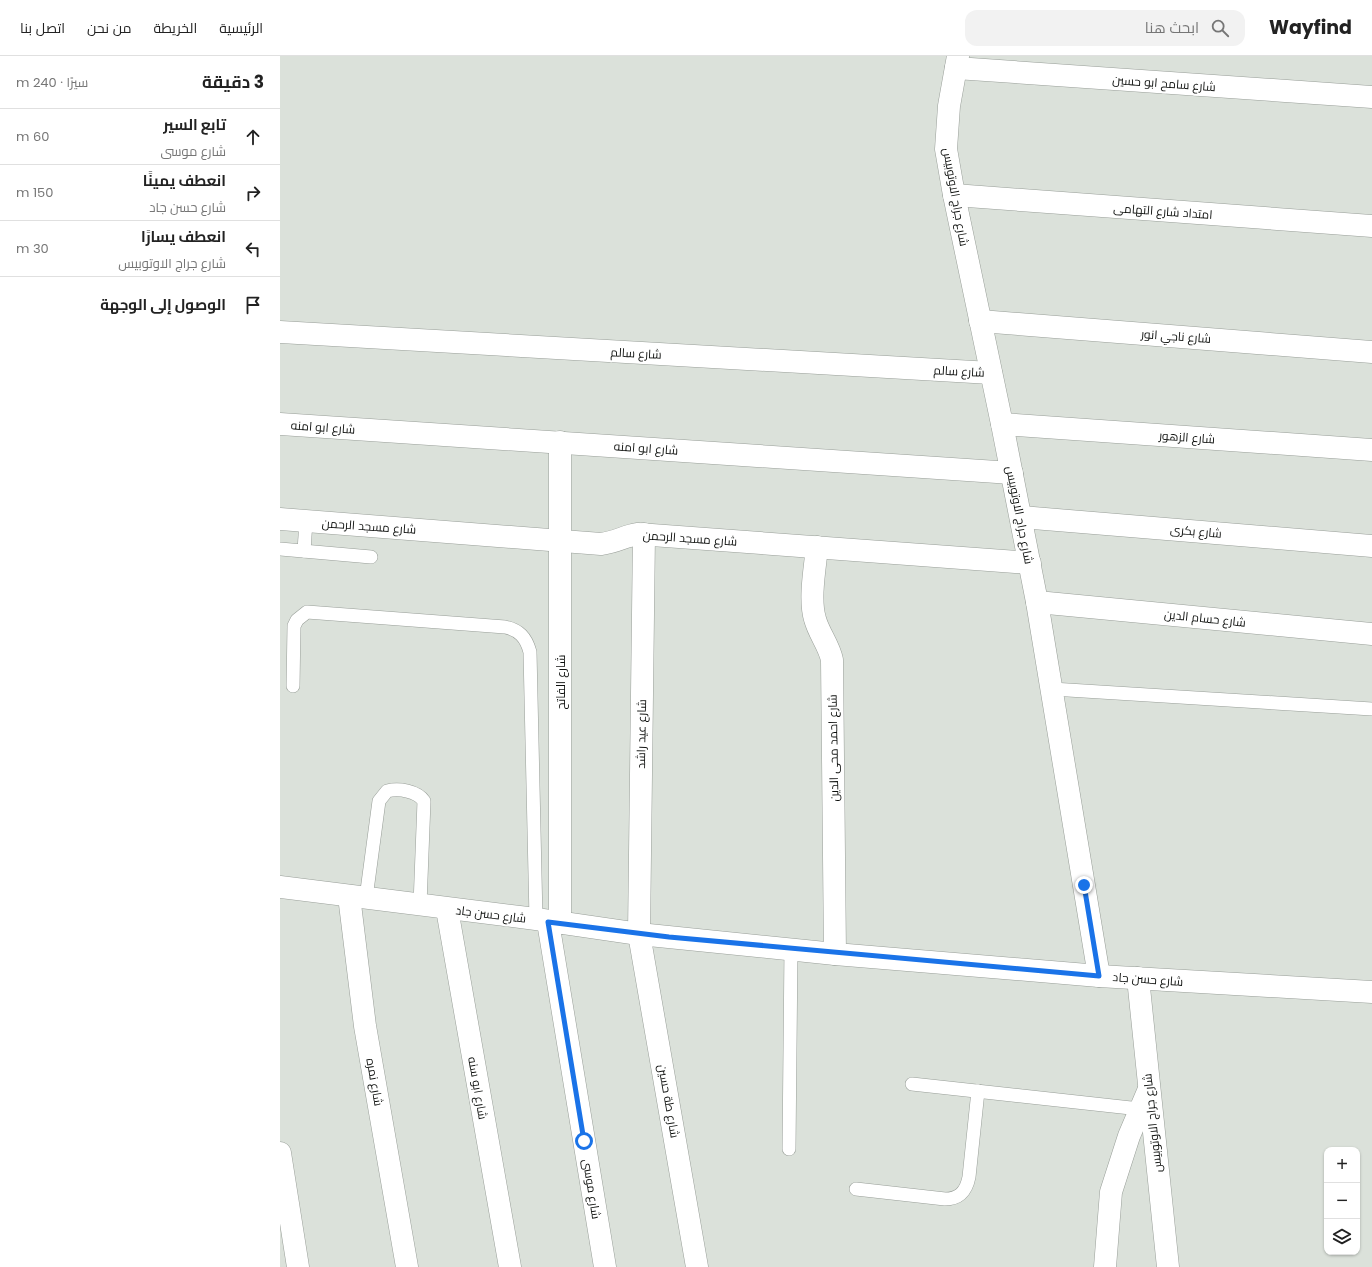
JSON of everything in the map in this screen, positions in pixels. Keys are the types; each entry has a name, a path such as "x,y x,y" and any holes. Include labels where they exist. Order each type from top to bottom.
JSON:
{"street":[{"name":"شارع سامح ابو حسين","path":"957,62 1372,97"},
{"name":"شارع جراج الاوتوبيس","path":"957,62 949,106 946,149 954,195 1030,563 1099,976"},
{"name":"امتداد شارع التهامى","path":"954,195 1372,226"},
{"name":"شارع ناجي انور","path":"980,321 1372,352"},
{"name":"شارع سالم","path":"280,332 991,373"},
{"name":"شارع ابو امنه","path":"280,424 1012,473"},
{"name":"شارع الزهور","path":"1002,424 1372,450"},
{"name":"شارع الفاتح","path":"548,921 560,541 560,442"},
{"name":"شارع بكرى","path":"1021,517 1372,546"},
{"name":"شارع مسجد الرحمن","path":"280,519 601,544 614,543 630,535 644,534 1030,563"},
{"name":"شارع عيد راشد","path":"639,934 644,534"},
{"name":"شارع احمد محى الدين","path":"817,547 813,607 814,618 830,649 832,660 835,954"},
{"name":"شارع حسام الدين","path":"1037,602 1372,634"},
{"name":"شارع حسن جاد","path":"280,887 639,934 835,954 1099,976 1372,992"},
{"name":"شارع نمره","path":"357,897 365,1026 407,1267"},
{"name":"شارع ابو سنه","path":"447,909 510,1267"},
{"name":"شارع موسى","path":"548,921 605,1267"},
{"name":"شارع طة حسين","path":"639,934 697,1267"},
{"name":"شارع جراج الاوتوبيس","path":"1138,978 1168,1267"},
{"path":"1105,1267 1111,1192 1122,1155 1149,1089"},
{"path":"280,1153 298,1267"}],"lane":[{"path":"304,551 306,521"},
{"path":"280,549 371,557"},
{"path":"292,686 294,626 297,620 307,612 504,627 514,629 522,635 528,642 530,652 548,921"},
{"path":"1052,689 1372,710"},
{"path":"357,897 379,801 387,791 394,789 414,793 420,796 424,801 420,905"},
{"path":"789,1149 791,949"},
{"path":"912,1084 1140,1109"},
{"path":"856,1189 944,1199 954,1199 962,1194 967,1186 969,1177 978,1092"}],"route":[{"path":"584,1141 548,922 639,934 835,954 1099,976 1084,885"}]}
